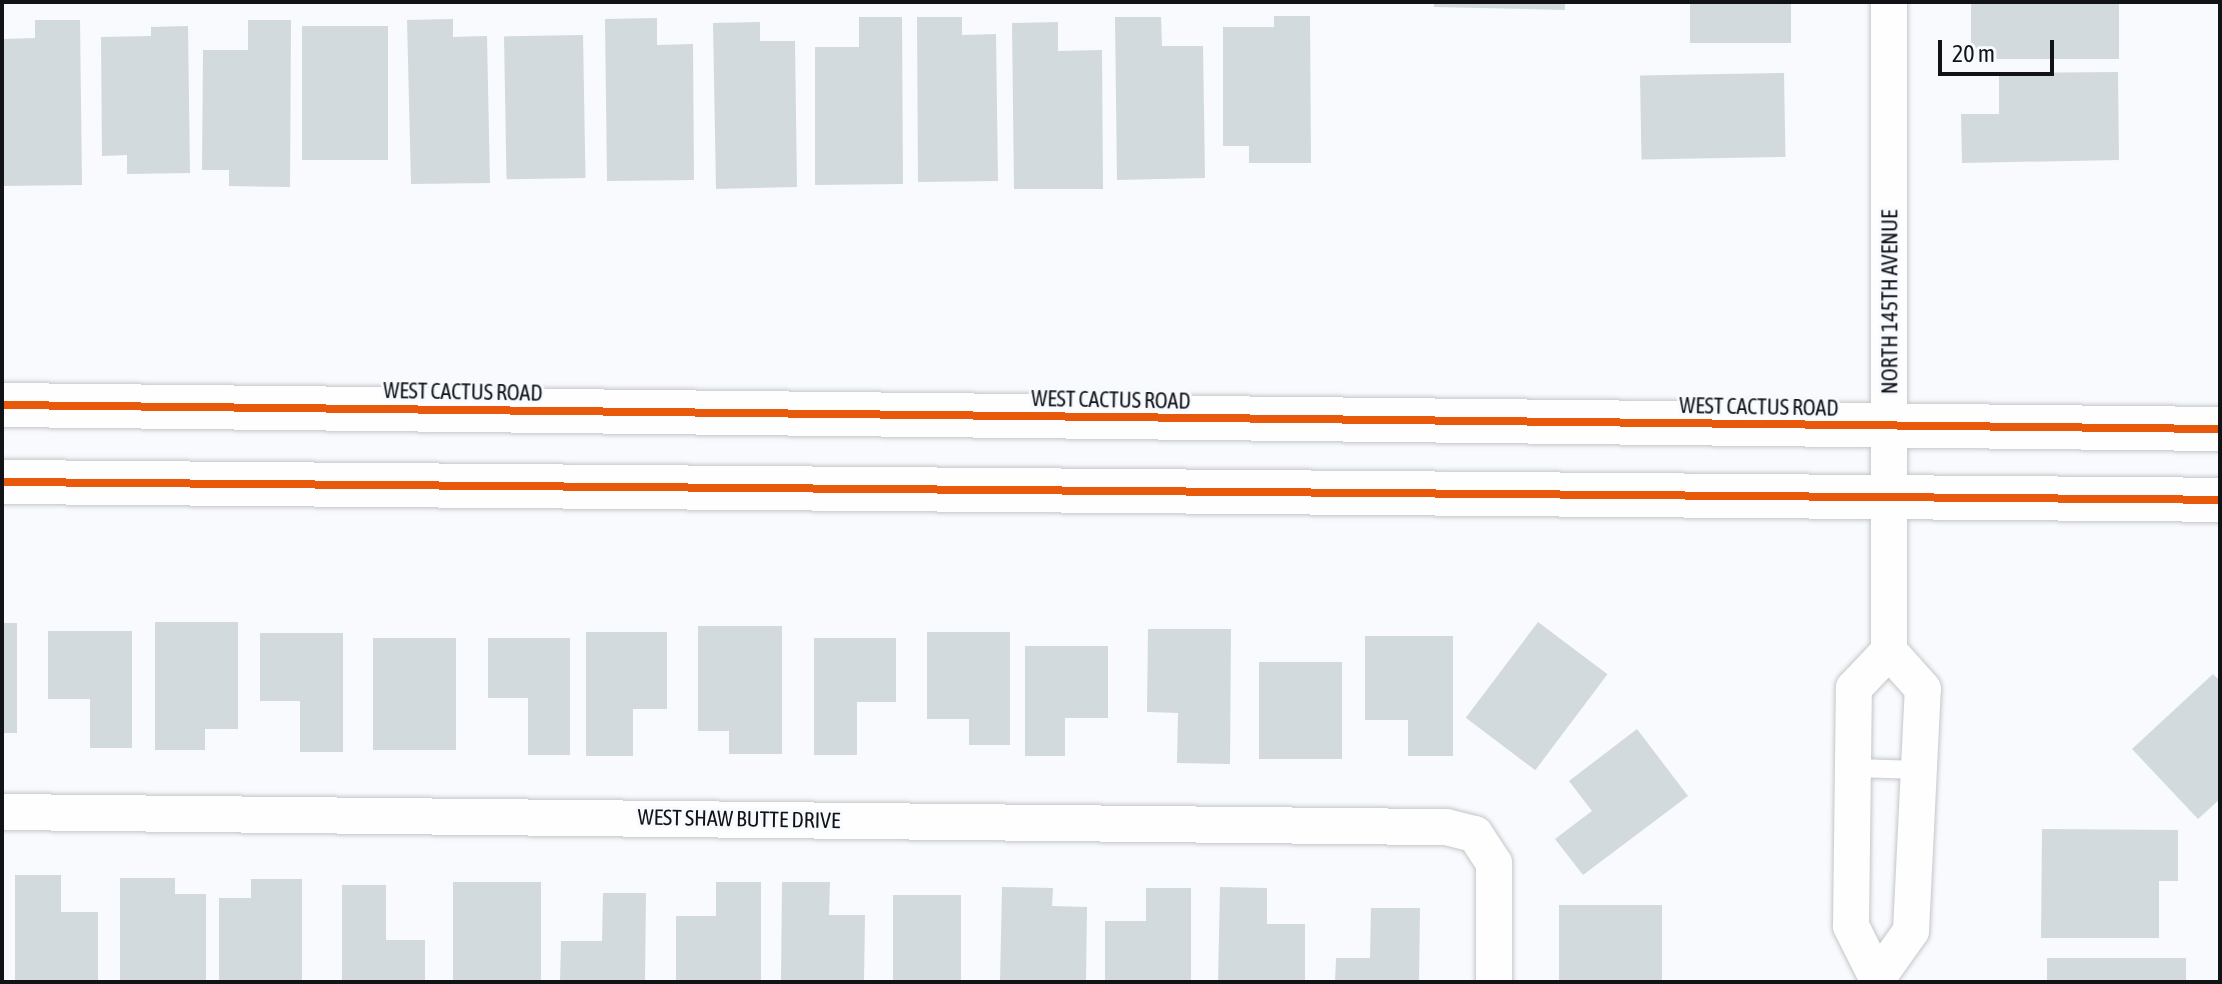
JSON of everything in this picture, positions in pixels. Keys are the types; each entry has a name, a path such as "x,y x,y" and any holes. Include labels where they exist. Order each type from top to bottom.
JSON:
{"main road":[{"name":"WEST CACTUS ROAD","path":"2,405 2220,429"},
{"path":"2,482 2220,500"}],"street":[{"name":"NORTH 145TH AVENUE","path":"1889,2 1889,651"},
{"path":"1889,651 1923,689 1921,770 1911,931 1879,979 1851,926 1854,688 1889,651"},
{"name":"WEST SHAW BUTTE DRIVE","path":"2,812 1446,827 1475,834 1494,863 1494,982"}],"lane":[{"path":"1853,768 1921,770"}],"building":[{"path":"1434,2 1565,2 1565,10 1434,7"},
{"path":"1690,2 1791,2 1791,43 1690,43"},
{"path":"1971,2 2119,2 2119,59 1971,59"},
{"path":"1274,16 1310,16 1311,163 1249,163 1249,146 1223,146 1223,27 1274,27"},
{"path":"859,17 902,17 903,184 815,185 815,47 859,47"},
{"path":"917,17 962,17 962,35 996,34 998,181 918,182"},
{"path":"1115,17 1161,17 1162,46 1203,46 1205,178 1117,180"},
{"path":"657,18 657,45 693,44 694,180 607,181 605,19"},
{"path":"453,19 453,37 487,36 490,183 411,184 407,20"},
{"path":"35,20 80,20 82,185 2,186 2,39 35,38"},
{"path":"248,20 291,20 290,187 229,186 229,170 202,170 203,50 248,50"},
{"path":"760,22 760,41 795,41 797,187 716,189 713,23"},
{"path":"1058,22 1058,51 1102,50 1103,189 1014,189 1012,23"},
{"path":"188,26 190,173 127,174 127,155 102,156 101,37 151,36 151,27"},
{"path":"302,26 388,26 388,160 302,160"},
{"path":"583,35 585,178 507,179 504,36"},
{"path":"2118,72 2119,160 1962,163 1961,114 1999,114 1999,73"},
{"path":"1784,73 1785,157 1641,160 1640,76"},
{"path":"155,622 238,622 238,729 205,729 205,750 155,750"},
{"path":"1538,622 1607,674 1535,770 1466,718"},
{"path":"2,623 17,623 17,733 2,733"},
{"path":"698,626 782,626 782,754 729,754 729,731 698,731"},
{"path":"1148,629 1231,629 1230,764 1177,763 1178,713 1147,712"},
{"path":"48,631 132,631 132,748 90,748 90,699 48,699"},
{"path":"586,632 667,632 667,709 633,709 633,756 586,756"},
{"path":"927,632 1010,632 1010,745 969,745 969,719 927,719"},
{"path":"260,633 343,633 343,752 300,752 300,701 260,701"},
{"path":"1365,636 1453,636 1453,756 1408,756 1408,720 1365,720"},
{"path":"373,638 456,638 456,750 373,750"},
{"path":"488,638 570,638 570,755 528,755 528,698 488,698"},
{"path":"814,638 896,638 896,702 857,702 857,755 814,755"},
{"path":"1025,646 1108,646 1108,718 1065,718 1065,756 1025,756"},
{"path":"1259,662 1342,662 1342,759 1259,759"},
{"path":"2213,674 2220,681 2220,799 2198,819 2132,749"},
{"path":"1637,729 1688,796 1583,875 1555,839 1592,811 1569,781"},
{"path":"2042,829 2178,830 2178,881 2159,881 2159,938 2041,938"},
{"path":"15,875 61,875 61,912 98,912 98,982 15,982"},
{"path":"120,878 175,878 175,894 206,894 206,982 120,982"},
{"path":"251,879 302,879 302,982 219,982 219,898 251,898"},
{"path":"453,882 541,882 541,982 453,982"},
{"path":"716,882 761,882 761,982 676,982 676,916 716,916"},
{"path":"782,882 830,882 829,915 865,915 864,982 781,982"},
{"path":"342,885 386,885 386,940 425,940 425,982 342,982"},
{"path":"1002,887 1053,888 1052,906 1087,907 1086,982 1000,982"},
{"path":"1220,887 1267,888 1267,924 1305,924 1305,982 1218,982"},
{"path":"1146,888 1191,888 1191,982 1105,982 1105,921 1146,921"},
{"path":"603,893 646,893 645,982 560,982 561,941 602,941"},
{"path":"893,895 961,895 961,982 893,982"},
{"path":"1559,905 1662,905 1662,982 1559,982"},
{"path":"1371,908 1420,908 1419,982 1335,982 1336,958 1370,958"},
{"path":"2047,958 2186,958 2186,982 2047,982"}],"cycle path":[{"path":"2,405 2220,429"},
{"path":"2,482 2220,500"}]}
